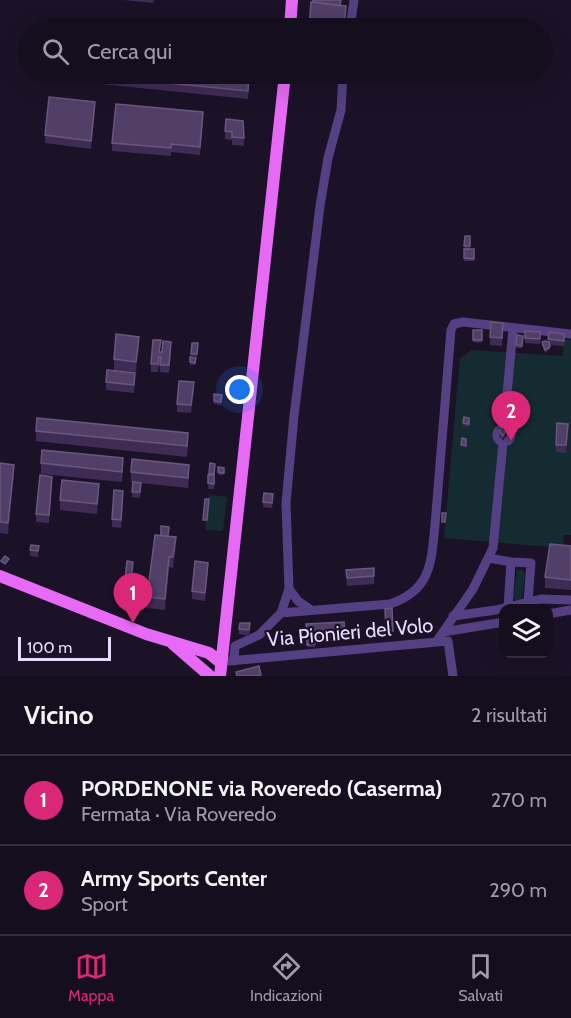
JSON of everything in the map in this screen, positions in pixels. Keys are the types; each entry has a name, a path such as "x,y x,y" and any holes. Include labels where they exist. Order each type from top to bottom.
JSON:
{"main road":[{"path":"291,18 292,0"},
{"path":"220,676 284,84"},
{"path":"0,576 172,643 201,650 220,662"},
{"path":"0,581 32,590"},
{"path":"201,650 216,646 223,634"},
{"path":"172,643 210,676"},
{"path":"199,666 211,667 220,662"}],"street":[{"path":"351,18 354,0"},
{"path":"234,661 235,646 259,635 281,613 289,589 286,503 294,416 320,206 328,158 341,110 342,84"},
{"path":"281,613 390,604 406,598 418,589 426,577 432,557 454,324 463,322 571,334"},
{"path":"436,642 473,590 489,558 495,533 503,442 499,441 496,434 504,428 513,328"},
{"path":"489,558 531,563 528,601"},
{"path":"508,604 511,562"},
{"path":"289,589 298,602 311,610"},
{"path":"518,604 528,601 571,600"},
{"path":"453,616 499,608"},
{"path":"553,613 571,610"},
{"path":"442,632 499,623"},
{"name":"Via Pionieri del Volo","path":"220,662 448,641 453,676"}],"shaded area":[{"path":"564,339 571,340 571,535 564,535 563,548 444,538 460,358 472,350 563,356"},
{"path":"209,495 227,497 223,531 205,530"},
{"path":"517,570 522,570 525,574 522,598 517,601 513,598"}],"building":[{"path":"313,0 341,0 340,6 313,2"},
{"path":"311,2 346,6 345,18 310,18"},
{"path":"176,84 248,84 248,91"},
{"path":"49,97 95,102 91,141 45,135"},
{"path":"116,104 203,112 200,147 171,144 171,148 112,143"},
{"path":"226,119 243,121 244,138 232,137 232,132 225,131"},
{"path":"465,236 470,236 470,246 464,246"},
{"path":"464,249 474,249 474,259 464,258"},
{"path":"491,322 503,323 502,338 490,337"},
{"path":"473,330 482,330 482,340 473,340"},
{"path":"525,331 540,332 540,339 525,338"},
{"path":"549,332 564,334 564,341 548,339"},
{"path":"116,334 139,337 136,362 114,359"},
{"path":"517,335 523,336 522,346 516,345"},
{"path":"153,340 161,340 159,352 162,352 163,341 171,342 169,365 160,365 161,357 159,357 158,364 151,364"},
{"path":"542,342 549,342 550,347 545,350"},
{"path":"192,343 198,343 197,354 191,354"},
{"path":"190,357 196,358 195,363 190,362"},
{"path":"107,370 135,373 134,385 106,382"},
{"path":"179,381 194,382 191,405 177,404"},
{"path":"214,394 222,395 221,402 214,401"},
{"path":"464,417 469,418 469,424 463,423"},
{"path":"37,418 188,433 187,446 36,431"},
{"path":"557,423 568,424 566,445 556,445"},
{"path":"504,425 507,428 503,436 499,431"},
{"path":"462,438 466,439 466,446 461,445"},
{"path":"42,450 123,458 122,472 41,463"},
{"path":"132,459 189,465 188,478 131,472"},
{"path":"0,463 14,465 8,523 0,522"},
{"path":"210,463 215,464 214,474 209,474"},
{"path":"218,467 224,468 224,473 218,472"},
{"path":"40,475 52,477 49,515 36,514"},
{"path":"208,475 214,475 214,484 208,483"},
{"path":"62,480 99,484 97,504 60,500"},
{"path":"133,482 141,483 140,492 132,492"},
{"path":"114,490 123,491 121,520 112,519"},
{"path":"264,493 273,494 272,503 263,502"},
{"path":"205,499 209,499 207,520 203,520"},
{"path":"442,513 446,513 445,522 442,522"},
{"path":"161,526 169,527 168,536 161,536"},
{"path":"155,535 176,537 173,557 169,557 165,599 147,597"},
{"path":"550,544 571,546 571,580 545,577"},
{"path":"31,545 39,546 38,551 30,550"},
{"path":"5,556 9,559 5,564 1,561"},
{"path":"127,561 133,562 130,590 124,589"},
{"path":"195,561 208,563 205,593 192,591"},
{"path":"374,568 374,576 347,578 346,570"},
{"path":"392,608 393,631 386,631 385,609"},
{"path":"344,622 345,631 307,633 306,624"},
{"path":"240,623 250,623 249,630 239,629"},
{"path":"316,637 315,644 307,645 307,638"},
{"path":"259,666 261,675 237,676 236,672"}],"place":[{"name":"Army Sports Center","path":"511,441"},
{"name":"PORDENONE via Roveredo (Caserma)","path":"133,623"}]}
